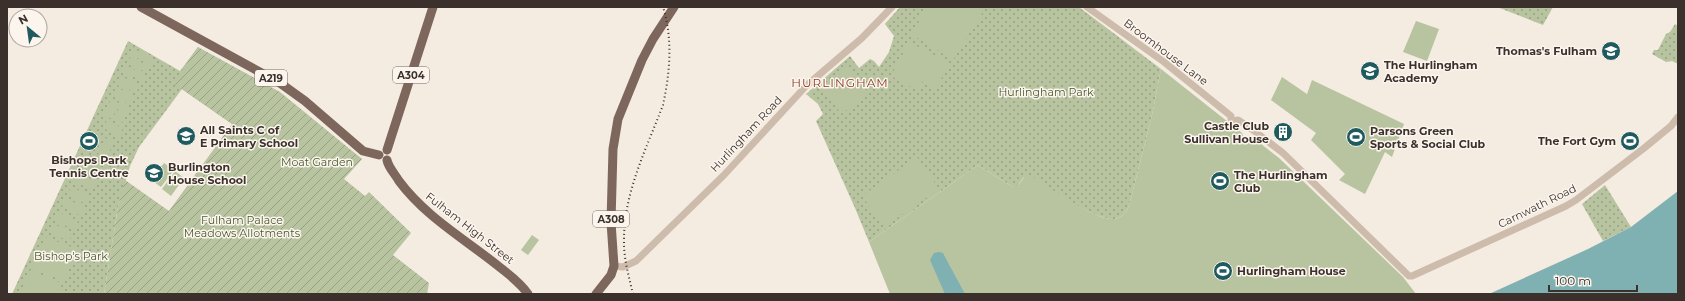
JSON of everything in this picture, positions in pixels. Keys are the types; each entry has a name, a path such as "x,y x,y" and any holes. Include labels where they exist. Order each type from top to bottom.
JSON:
{"main road":[{"name":"A219","path":"141,7 280,84 305,102 364,151 384,155"},
{"name":"A304","path":"384,155 433,7"},
{"name":"A308","path":"614,266 611,222 615,130 620,113 642,60 653,39 674,7"},
{"name":"Fulham High Street","path":"384,155 393,171 418,203 517,281 528,294"},
{"path":"596,294 611,275 614,266"}],"street":[{"name":"Hurlingham Road","path":"614,266 622,267 636,261 724,175 806,86 862,38 892,7"},
{"name":"Broomhouse Lane","path":"1087,7 1164,62 1231,116 1234,115 1237,117 1238,120 1283,153 1409,276"},
{"name":"Carnwath Road","path":"1409,276 1414,276 1576,200 1643,150 1671,126 1678,117"}],"green space":[{"name":"Hurlingham Park","path":"900,7 1079,7 1161,69 1152,115 1130,202 1125,213 1114,219 1106,218 1083,209 1027,176 1023,178 1017,187 1013,187 978,165 869,242 816,121 823,114 818,104 806,94 850,56 859,68 870,59 879,67 889,52 894,36 885,24"},
{"path":"928,7 986,7 953,60 911,34"},
{"path":"1497,7 1553,7 1543,25"},
{"path":"1416,21 1439,29 1427,61 1403,52"},
{"path":"1675,24 1678,26 1678,64 1672,61 1666,62 1652,54 1654,50 1658,50 1666,34 1670,32"},
{"name":"Bishop's Park","path":"128,41 180,71 198,47 362,159 316,208 232,124 182,89 139,147 130,166 118,207 104,294 12,294"},
{"path":"909,42 950,63 936,88 923,81 918,91 891,76"},
{"name":"Fulham Palace Meadows Allotments","path":"198,47 280,92 362,159 344,179 365,196 369,192 411,233 393,255 429,283 427,294 104,294 118,207 125,180 169,211 232,124 173,83"},
{"path":"134,49 153,57 150,64 131,55"},
{"path":"130,57 149,66 146,72 127,64"},
{"path":"126,66 145,74 142,81 123,72"},
{"path":"849,66 869,94 841,114 821,86"},
{"name":"The Hurlingham Club","path":"1161,69 1242,133 1244,139 1252,137 1279,158 1403,277 1416,294 890,294 869,242 978,165 1013,187 1017,187 1025,176 1032,176 1096,215 1114,219 1120,217 1128,208 1130,202 1152,115"},
{"path":"121,76 140,85 136,93 117,85"},
{"name":"Parsons Green Sports & Social Club","path":"1282,77 1307,94 1312,80 1404,124 1392,157 1385,152 1365,194 1339,180 1345,174 1311,140 1316,133 1271,100"},
{"path":"116,87 135,96 131,105 112,96"},
{"path":"111,99 119,103 112,119 104,115"},
{"path":"121,103 129,107 122,123 114,119"},
{"path":"107,120 123,128 119,136 103,128"},
{"path":"105,138 114,142 105,161 97,157"},
{"path":"917,157 939,189 884,227 862,196"},
{"path":"82,161 101,169 97,178 78,170"},
{"path":"164,163 174,170 161,187 151,180"},
{"path":"175,171 184,178 171,196 162,189"},
{"path":"77,173 96,181 92,190 73,181"},
{"path":"1605,185 1631,227 1603,241 1582,204"},
{"path":"71,187 90,195 86,204 67,195"},
{"path":"65,198 84,207 81,216 62,207"},
{"path":"59,212 78,221 75,230 56,221"},
{"path":"54,224 73,233 69,241 50,233"},
{"path":"532,235 539,240 528,255 521,250"},
{"path":"45,237 77,249 64,281 32,269"},
{"path":"30,270 62,283 57,294 20,294"}],"water":[{"path":"1678,191 1678,294 1489,294 1588,249 1631,227"},
{"path":"934,253 943,253 965,294 945,294 930,260"}],"railway":[{"path":"633,294 625,256 625,225 631,190 663,105 669,68 668,31 663,7"}],"place":[{"name":"Thomas's Fulham","path":"1611,51"},
{"name":"The Hurlingham Academy","path":"1370,71"},
{"name":"Castle Club Sullivan House","path":"1283,132"},
{"name":"All Saints C of E Primary School","path":"186,136"},
{"name":"Parsons Green Sports & Social Club","path":"1356,137"},
{"name":"Bishops Park Tennis Centre","path":"89,141"},
{"name":"The Fort Gym","path":"1630,141"},
{"name":"Burlington House School","path":"154,173"},
{"name":"The Hurlingham Club","path":"1220,181"},
{"name":"Hurlingham House","path":"1223,271"}],"district":[{"name":"HURLINGHAM","path":"840,82"}],"park label":[{"name":"Moat Garden","path":"317,162"}]}
